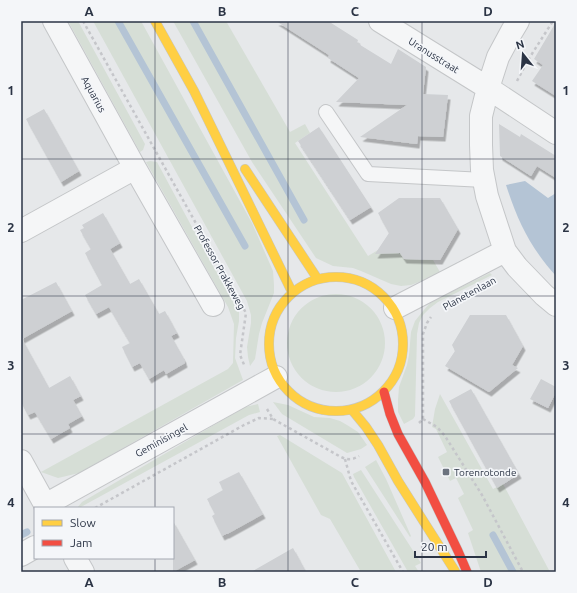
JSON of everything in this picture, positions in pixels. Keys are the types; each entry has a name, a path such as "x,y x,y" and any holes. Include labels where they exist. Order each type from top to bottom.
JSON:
{"street":[{"name":"Aquarius","path":"54,21 134,168 213,305"},
{"path":"155,21 194,91 292,292"},
{"name":"Uranusstraat","path":"380,21 488,88"},
{"path":"518,21 498,57 481,116 480,145 482,170 487,196 506,251 517,267 544,295 556,305"},
{"path":"488,88 556,133"},
{"path":"194,91 232,149"},
{"path":"241,162 317,278"},
{"path":"21,231 134,168"},
{"name":"Planetenlaan","path":"395,308 506,251"},
{"path":"340,276 365,282 382,294 395,308 404,333 404,355 396,376 384,392 352,410 333,412 309,408 291,395 276,377 270,364 268,347 271,326 277,310 292,292 317,278 340,276"},
{"name":"Geminisingel","path":"46,506 276,377"},
{"path":"384,392 390,414 398,434 428,489 467,572"},
{"path":"352,410 378,445 398,481 455,572"},
{"path":"23,470 46,506"},
{"path":"21,555 34,548"},
{"path":"76,559 83,572"}],"lane":[{"path":"326,112 368,174 484,180"}],"path":[{"name":"Professor Prakkeweg","path":"83,21 246,313 240,355 255,388 273,419"},
{"path":"507,101 528,60 553,21"},
{"name":"Planetenlaan","path":"434,312 427,323 423,334 423,419 437,427 446,436 482,495 523,572"},
{"path":"97,507 244,425 259,418 273,419 345,459 351,481 403,572"}],"shaded area":[{"path":"68,21 78,21 145,144 143,150 140,152"},
{"path":"93,21 141,21 252,223 273,271 274,293 262,323 255,359 250,366 247,347 251,315 247,301"},
{"path":"173,21 226,21 290,132 305,124 310,133 295,143 368,256 383,247 398,249 404,259 433,260 440,272 411,285 401,286 391,284 353,268 333,266 316,258 252,162"},
{"path":"146,162 157,162 214,268 239,310 235,358 243,380 79,473 58,478 41,472 228,369 233,363 234,324 228,307"},
{"path":"490,273 492,275 438,302 423,315 419,323 417,334 415,416 413,419 404,424 398,412 399,387 407,365 411,332 415,321 430,303"},
{"path":"336,294 355,297 371,308 382,324 385,343 382,362 371,378 355,389 336,392 317,389 301,378 290,362 287,343 290,324 301,308 317,297"},
{"path":"440,394 493,489 503,484 550,572 481,572 468,533 473,530 458,498 464,494 456,478 450,481 438,457 447,452 436,429 432,427 435,409"},
{"path":"273,402 288,405 314,417 330,418 340,421 358,432 367,445 361,449 347,453 282,414"},
{"path":"258,404 260,412 249,415 81,507 78,507 82,502 245,407"},
{"path":"280,435 342,473 396,572 361,572 330,519 321,515 277,436"},
{"path":"376,460 386,479 411,536 410,537 365,467"},
{"path":"361,470 421,563 415,566 419,572 408,572 354,477 353,474"}],"water":[{"path":"525,181 548,198 556,193 556,276 539,255 526,234 515,211 506,185"}],"building":[{"path":"276,21 328,21 358,40 357,43 391,64 398,49 426,67 423,94 448,95 443,137 418,136 417,144 360,137 407,105 336,102 359,78 328,58 329,55"},
{"path":"556,22 556,96 532,81 543,65 534,59"},
{"path":"44,109 79,171 61,182 26,119"},
{"path":"499,124 520,137 521,134 556,156 556,178 537,166 531,176 500,156"},
{"path":"319,127 371,207 350,220 298,141"},
{"path":"399,198 440,198 458,229 440,260 404,259 400,253 375,254 389,233 378,213"},
{"path":"103,213 120,243 110,249 130,284 139,279 159,314 165,311 177,333 171,336 185,363 166,374 164,370 149,379 140,363 132,367 122,347 130,343 109,307 96,314 85,295 102,285 85,253 91,249 80,230 84,228 82,225"},
{"path":"56,282 72,311 22,339 49,388 70,376 81,396 73,400 82,416 68,424 70,428 51,439 35,412 28,415 21,402 21,300"},
{"path":"470,315 506,315 523,346 512,365 518,368 489,392 445,366 455,351 452,345"},
{"path":"541,379 556,387 556,392 548,408 530,399"},
{"path":"471,389 519,474 497,488 449,401"},
{"path":"239,472 263,514 222,536 212,516 215,514 207,499 223,490 219,482"},
{"path":"174,523 195,560 173,572 174,559"},
{"path":"293,548 306,572 251,572"}],"waterway":[{"path":"118,21 245,246"},
{"path":"193,21 304,220"},
{"path":"21,535 27,532"},
{"path":"493,535 513,572"}],"traffic: slow":[{"path":"155,21 194,91 292,292"},
{"path":"245,169 317,278"},
{"path":"343,277 356,279 368,284 384,296 396,312 401,324 403,344 401,364 396,376 384,392 368,404 356,409 329,411 316,409 304,404 288,392 276,376 271,364 269,337 271,324 276,312 288,296 304,284 316,279 343,277"},
{"path":"352,410 378,445 398,481 455,571"}],"traffic: jam":[{"path":"384,392 390,414 398,434 425,482 467,572"}],"place":[{"name":"Torenrotonde","path":"446,472"}]}
